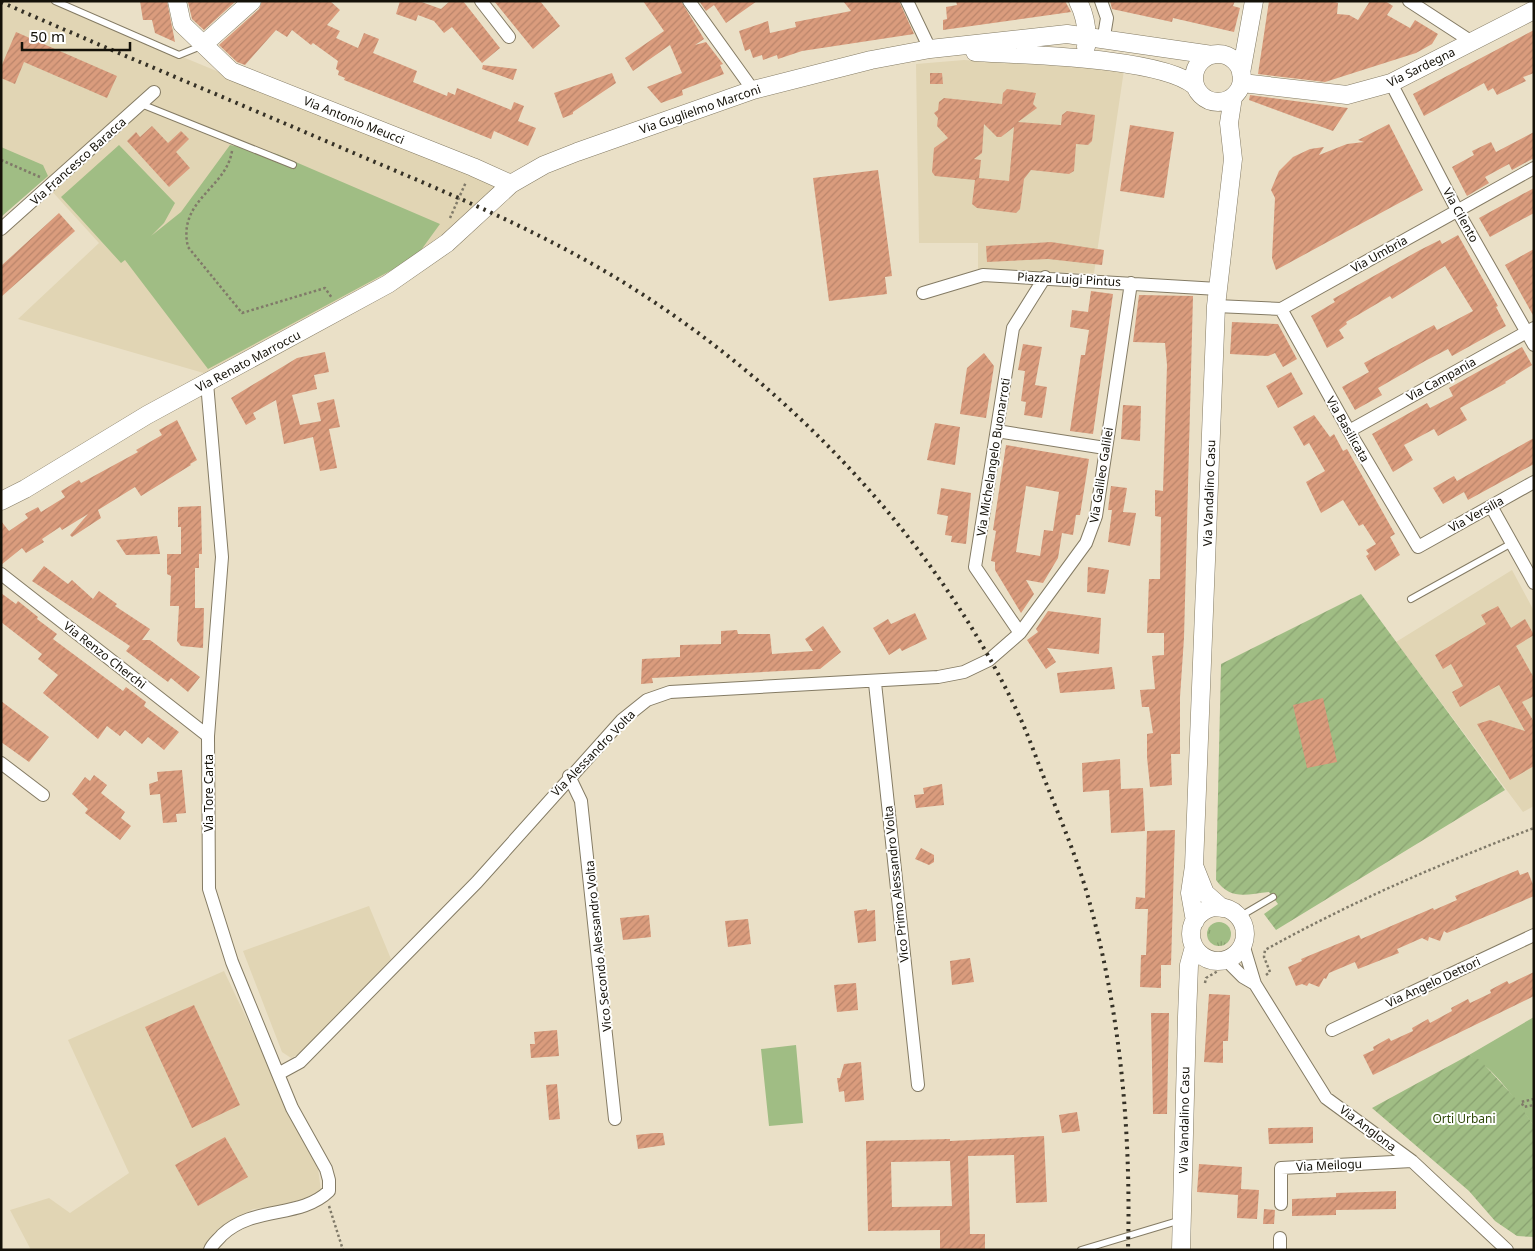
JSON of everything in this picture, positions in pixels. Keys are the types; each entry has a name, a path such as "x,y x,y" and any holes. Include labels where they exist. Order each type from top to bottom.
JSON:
{"main road":[{"name":"Via Antonio Meucci","path":"178,1 182,24 231,71 473,167 511,184"},
{"path":"204,44 252,1"},
{"path":"1078,1 1084,14 1099,35 1102,61"},
{"name":"Via Vandalino Casu","path":"1194,921 1190,894 1194,866 1217,298 1233,158 1229,122 1254,1"},
{"name":"Via Sardegna","path":"1238,78 1347,95 1391,83 1534,10"},
{"name":"Via Guglielmo Marconi","path":"486,208 511,184 544,165 576,152 753,90 871,60 930,49 1067,34 1099,35 1212,54"},
{"path":"1085,59 1099,35"},
{"name":"Via Guglielmo Marconi","path":"930,49 1102,61 1172,73 1186,79 1194,86"},
{"path":"1212,54 1224,54 1238,78 1224,102 1215,102 1201,96 1194,86 1196,66 1212,54"},
{"name":"Via Vandalino Casu","path":"1215,102 1229,122"},
{"name":"Via Renato Marroccu","path":"1,501 25,489 148,414 388,284 455,236 486,208"},
{"name":"Via Vandalino Casu","path":"1194,866 1205,893 1222,908"},
{"path":"1189,990 1218,960 1234,955 1243,944 1245,933 1239,917 1233,912 1222,908 1208,909 1194,921 1191,929 1194,947 1200,954 1218,960"},
{"name":"Via Vandalino Casu","path":"1181,1250 1189,965 1194,947"}],"street":[{"path":"481,1 509,36"},
{"path":"689,1 753,90"},
{"path":"908,1 930,49"},
{"path":"1099,35 1107,18 1101,1"},
{"path":"1409,1 1472,42"},
{"name":"Via Cilento","path":"1391,83 1457,210 1530,330 1534,345"},
{"name":"Via Francesco Baracca","path":"1,229 154,92"},
{"name":"Via Umbria","path":"1281,310 1534,168"},
{"name":"Piazza Luigi Pintus","path":"923,293 983,275 1131,283 1217,298"},
{"name":"Via Michelangelo Buonarroti","path":"1016,637 976,568 1012,328 1046,277"},
{"name":"Via Galileo Galilei","path":"1016,637 1086,543 1096,516 1131,283"},
{"path":"1217,298 1281,310"},
{"name":"Via Basilicata","path":"1281,310 1418,546"},
{"name":"Via Campania","path":"1349,430 1530,330"},
{"name":"Via Tore Carta","path":"207,383 222,557 208,736 208,890 232,962 292,1108 326,1169 329,1191 324,1196"},
{"path":"997,431 1105,448"},
{"name":"Via Versilia","path":"1418,546 1534,482"},
{"path":"1491,506 1534,583"},
{"name":"Via Renzo Cherchi","path":"1,574 208,736"},
{"name":"Via Alessandro Volta","path":"278,1074 300,1062 456,903 569,776 622,720 647,700 670,692 938,677 964,672 989,660 1016,637"},
{"name":"Vico Primo Alessandro Volta","path":"875,682 918,1085"},
{"path":"1,763 43,795"},
{"name":"Vico Secondo Alessandro Volta","path":"569,776 582,801 615,1119"},
{"name":"Via Angelo Dettori","path":"1332,1030 1534,935"},
{"name":"Via Anglona","path":"1243,944 1255,984 1326,1098 1412,1161 1507,1250"},
{"name":"Via Anglona","path":"1218,960 1255,984"},
{"name":"Via Meilogu","path":"1281,1204 1281,1168 1412,1161"},
{"path":"210,1250 226,1232 239,1223 261,1214 307,1206 324,1196"}],"lane":[{"path":"55,1 180,56 204,44"},
{"path":"141,104 293,166"},
{"path":"1411,600 1512,543"},
{"path":"1239,917 1273,897"},
{"path":"1081,1250 1182,1220"}],"path":[{"path":"230,140 232,152 229,164 200,199 187,221 185,235 188,247 242,313 325,288 334,302"},
{"path":"1,160 53,183"},
{"path":"455,236 450,219 473,167"},
{"path":"1266,975 1270,972 1264,958 1265,950 1290,935 1420,875 1534,828"},
{"path":"1534,1099 1521,1102 1524,1107 1534,1105"},
{"path":"324,1196 334,1215 343,1250"}],"shaded area":[{"path":"1,1 47,1 498,187 470,213 404,265 207,374 18,319 99,243 39,177 1,211"},
{"path":"964,60 1124,70 1094,273 978,271 978,243 919,243 916,64"},
{"path":"1512,570 1534,611 1534,806 1523,812 1396,642"},
{"path":"369,906 391,959 300,1054 291,1058 282,1052 243,951"},
{"path":"224,971 318,1168 321,1191 307,1203 253,1209 218,1230 203,1250 31,1250 10,1210 49,1198 70,1213 129,1173 68,1040"}],"green space":[{"path":"119,145 175,203 164,223 151,236 181,212 230,145 277,154 440,224 416,257 208,369 125,260 121,263 61,197"},
{"path":"1,147 43,165 48,176 1,217"},
{"path":"1361,594 1505,790 1276,930 1264,914 1278,904 1269,892 1247,895 1234,894 1222,887 1216,880 1221,664"},
{"path":"1219,922 1228,925 1231,934 1228,943 1219,946 1210,943 1207,934 1210,925"},
{"path":"1534,1017 1534,1126 1497,1077 1488,1068 1469,1055"},
{"path":"796,1045 803,1123 769,1126 761,1049"},
{"name":"Orti Urbani","path":"1469,1055 1480,1060 1515,1098 1534,1126 1534,1237 1517,1236 1495,1221 1469,1191 1372,1108"}],"building":[{"path":"140,1 167,1 175,42 155,33 152,20 143,20"},
{"path":"236,1 204,30 192,19 188,2"},
{"path":"262,1 330,1 340,10 327,25 340,31 336,38 358,48 364,33 379,39 373,53 417,71 413,82 447,96 448,92 455,95 457,88 511,110 514,102 524,106 518,121 536,128 528,146 494,131 491,139 344,80 345,78 338,75 339,71 336,69 338,61 313,43 311,45 292,30 287,37 276,30 245,65 237,62 219,45 259,9"},
{"path":"400,1 419,1 441,9 450,1 463,1 500,48 482,63 452,27 444,33 434,21 418,15 416,21 396,14"},
{"path":"494,1 540,1 560,26 533,49"},
{"path":"643,1 681,1 704,39 695,45 706,42 723,64 720,65 724,74 682,90 683,95 661,103 647,87 682,73 670,45 633,71 625,58 664,31"},
{"path":"699,1 757,1 726,23 714,5 706,11"},
{"path":"843,1 899,1 914,34 802,51 778,59 777,55 763,60 762,55 753,58 750,49 745,51 739,31 768,21 770,33 796,27 795,22 851,11"},
{"path":"956,1 1065,1 1071,12 943,30 943,20 947,19 946,7 957,5"},
{"path":"1110,1 1235,1 1233,6 1240,8 1234,32 1173,18 1172,22 1112,9"},
{"path":"1269,1 1332,1 1338,3 1337,14 1349,15 1358,20 1370,1 1385,1 1393,6 1387,15 1410,28 1415,20 1438,34 1432,44 1416,53 1325,82 1258,74"},
{"path":"1534,30 1534,73 1523,77 1526,81 1497,95 1493,88 1488,91 1484,83 1424,116 1413,94"},
{"path":"16,32 117,76 107,98 24,62 15,84 1,78 1,67"},
{"path":"483,65 517,69 513,80 482,69"},
{"path":"612,73 616,83 573,112 573,114 563,118 554,93"},
{"path":"930,73 942,73 943,84 930,84"},
{"path":"1007,89 1036,93 1033,104 1037,108 1018,122 1061,125 1062,115 1067,111 1095,115 1092,141 1088,145 1076,144 1074,171 1069,174 1031,170 1024,179 1020,209 1016,213 977,208 972,204 975,180 935,176 932,172 934,148 948,138 937,126 938,118 934,113 938,110 939,102 944,98 1002,104 1003,93","holes":["984,124 997,137 1001,137 1014,127 1009,181 979,178 981,160 974,159 982,153"]},
{"path":"1250,95 1348,108 1333,131 1249,100"},
{"path":"1389,124 1423,190 1276,270 1272,258 1275,198 1271,190 1279,171 1293,157 1310,149 1324,147 1319,155 1347,144 1364,142 1358,140"},
{"path":"1130,125 1174,132 1164,198 1120,191"},
{"path":"152,126 168,143 181,131 189,139 176,152 190,168 169,187 127,141 136,132 140,137"},
{"path":"1534,132 1534,158 1512,170 1509,164 1485,177 1489,183 1467,196 1452,167 1474,155 1472,151 1491,142 1496,152"},
{"path":"878,170 892,276 885,277 887,294 829,301 813,178"},
{"path":"1534,188 1534,213 1490,237 1479,218"},
{"path":"59,213 75,231 1,297 1,266"},
{"path":"1458,235 1498,306 1496,307 1506,326 1452,356 1448,349 1425,361 1378,388 1382,395 1355,410 1342,387 1369,372 1364,363 1434,325 1437,330 1473,311 1445,266 1392,299 1390,296 1346,322 1347,324 1339,330 1344,338 1327,348 1311,316 1335,302 1333,299 1420,250 1440,240 1442,244"},
{"path":"1051,242 1104,250 1102,265 1048,259 987,262 986,246"},
{"path":"1534,249 1534,317 1505,265"},
{"path":"1091,291 1113,294 1093,434 1070,431 1081,355 1085,355 1089,330 1070,327 1072,310 1088,312"},
{"path":"1139,295 1193,296 1184,638 1180,697 1180,754 1171,754 1172,785 1150,787 1147,734 1153,733 1149,707 1142,707 1140,690 1155,689 1152,656 1164,655 1164,633 1147,633 1149,579 1160,579 1161,517 1155,516 1155,490 1163,491 1167,365 1165,343 1133,342"},
{"path":"1232,322 1278,324 1297,359 1283,367 1275,353 1268,356 1230,354"},
{"path":"1023,344 1042,347 1035,385 1047,387 1042,418 1024,415 1026,402 1021,401 1025,371 1018,370"},
{"path":"1522,347 1532,365 1506,383 1460,408 1467,420 1438,436 1434,429 1404,445 1413,460 1393,472 1372,434 1427,403 1430,408 1453,396 1449,388"},
{"path":"325,352 329,372 314,375 317,389 292,395 300,425 321,421 317,403 334,399 340,427 329,429 337,468 320,471 313,437 284,444 276,400 253,413 256,419 246,425 231,398 297,358"},
{"path":"984,353 994,366 986,418 960,414 967,368"},
{"path":"1291,372 1303,394 1278,408 1266,386"},
{"path":"1123,405 1141,406 1140,441 1121,439"},
{"path":"1314,415 1330,437 1334,434 1343,451 1347,449 1395,534 1390,537 1400,555 1375,571 1366,556 1369,554 1366,550 1376,544 1363,524 1359,526 1343,500 1321,513 1306,482 1325,471 1309,443 1304,446 1293,427"},
{"path":"177,420 197,460 191,465 141,496 135,487 98,510 101,518 72,537 70,535 88,514 62,530 60,527 42,539 44,542 26,553 22,548 1,565 1,521 9,531 28,518 25,514 38,507 41,512 65,497 61,491 79,480 81,483 138,452 136,450 162,435 159,430"},
{"path":"935,423 960,427 955,465 927,460"},
{"path":"1534,438 1534,464 1468,500 1464,492 1443,504 1433,488 1454,476 1457,481"},
{"path":"1006,445 1089,459 1080,515 1076,515 1073,535 1062,533 1058,558 1043,583 1026,580 1034,594 1021,613 995,570 995,562 991,561 996,531 993,530","holes":["1026,486 1059,492 1053,531 1044,530 1040,556 1016,552"]},
{"path":"1111,486 1127,488 1123,512 1136,513 1130,546 1108,542 1112,510 1108,510"},
{"path":"941,488 971,493 966,544 951,542 952,536 945,535 948,516 937,514"},
{"path":"201,506 202,554 199,554 199,568 195,568 195,608 204,608 203,648 181,646 177,641 179,606 170,606 171,576 167,574 167,554 181,554 181,527 178,527 178,507"},
{"path":"157,536 160,554 126,555 116,540"},
{"path":"44,566 68,584 72,580 93,599 99,591 117,604 115,606 150,629 142,640 150,640 200,677 188,692 171,678 168,682 126,651 130,646 32,581"},
{"path":"1088,567 1109,570 1105,594 1087,592"},
{"path":"1,593 16,604 18,601 38,617 37,619 57,634 53,639 123,691 126,687 146,702 144,706 179,732 164,750 148,737 142,744 125,730 120,736 107,726 98,739 43,693 58,675 38,659 42,654 1,622"},
{"path":"1498,606 1511,628 1525,619 1534,635 1516,646 1534,678 1534,696 1522,702 1534,722 1534,766 1510,780 1477,724 1490,720 1525,731 1499,685 1460,707 1452,692 1463,686 1451,664 1443,669 1435,655 1486,624 1481,615"},
{"path":"1048,611 1101,618 1099,654 1047,648 1056,662 1046,669 1027,640 1038,632 1036,629"},
{"path":"915,613 927,639 902,651 900,648 889,655 873,628 888,619 891,624"},
{"path":"823,626 841,652 820,669 652,678 653,683 641,684 642,659 680,657 680,645 721,644 721,631 737,630 738,634 770,634 772,654 813,651 805,639"},
{"path":"1112,667 1115,689 1060,693 1057,673"},
{"path":"1323,698 1337,762 1307,768 1293,705"},
{"path":"1,701 49,737 29,762 1,742"},
{"path":"1120,759 1121,789 1143,788 1145,831 1111,833 1109,790 1083,792 1082,763"},
{"path":"182,770 186,813 176,814 177,822 163,823 160,794 150,795 149,784 158,781 157,772"},
{"path":"94,775 107,785 101,793 125,812 121,818 131,826 120,840 85,813 88,809 72,794 85,777 90,781"},
{"path":"942,784 944,805 916,808 914,795 924,794 923,788"},
{"path":"1175,830 1171,965 1161,965 1161,988 1140,987 1141,955 1146,955 1148,909 1135,909 1136,897 1145,898 1147,831"},
{"path":"921,848 934,855 934,862 929,865 915,859"},
{"path":"1518,870 1520,875 1528,872 1534,887 1534,896 1447,933 1444,931 1440,941 1429,937 1428,941 1422,938 1397,949 1399,953 1358,969 1355,962 1329,973 1319,987 1309,983 1307,986 1302,984 1296,986 1288,967 1302,961 1301,959 1359,935 1361,939 1433,908 1434,910 1457,900 1455,896"},
{"path":"867,909 867,911 875,910 876,941 858,943 854,911"},
{"path":"649,915 651,937 623,940 620,918"},
{"path":"748,919 751,944 728,947 725,921"},
{"path":"970,958 974,982 952,985 950,961"},
{"path":"1534,972 1534,996 1373,1075 1363,1055 1374,1050 1373,1047 1389,1038 1391,1041 1413,1031 1412,1028 1428,1019 1430,1023 1452,1011 1451,1008 1468,999 1470,1003 1491,993 1490,990 1507,981 1509,984"},
{"path":"856,983 858,1010 837,1012 834,985"},
{"path":"1209,994 1230,995 1228,1041 1223,1041 1223,1063 1204,1062"},
{"path":"194,1005 240,1105 192,1128 145,1027"},
{"path":"1151,1013 1169,1013 1167,1114 1153,1114"},
{"path":"557,1030 559,1056 531,1058 530,1044 535,1044 534,1032"},
{"path":"861,1062 864,1100 845,1102 844,1091 839,1092 837,1078 840,1078 844,1064"},
{"path":"557,1084 560,1119 549,1120 546,1085"},
{"path":"1077,1112 1080,1131 1062,1133 1059,1115"},
{"path":"1313,1127 1313,1143 1269,1144 1268,1128"},
{"path":"663,1133 665,1145 638,1149 636,1135"},
{"path":"1044,1136 1047,1202 1016,1203 1014,1155 968,1156 970,1234 985,1234 985,1250 940,1250 940,1230 868,1231 866,1141 950,1139 950,1141","holes":["950,1161 952,1206 892,1207 891,1162"]},
{"path":"225,1137 248,1177 198,1206 175,1165"},
{"path":"1199,1164 1242,1167 1241,1189 1259,1190 1257,1219 1237,1218 1238,1195 1197,1192"},
{"path":"1396,1191 1396,1209 1336,1210 1336,1215 1292,1216 1292,1199 1336,1197 1336,1193"},
{"path":"1264,1209 1275,1210 1274,1224 1263,1224"}],"railway":[{"path":"1,2 454,196 582,258 674,316 734,360 791,410 844,463 894,520 940,580 980,642 1024,725 1075,858 1086,889 1101,947 1122,1076 1128,1162 1128,1250"}]}
